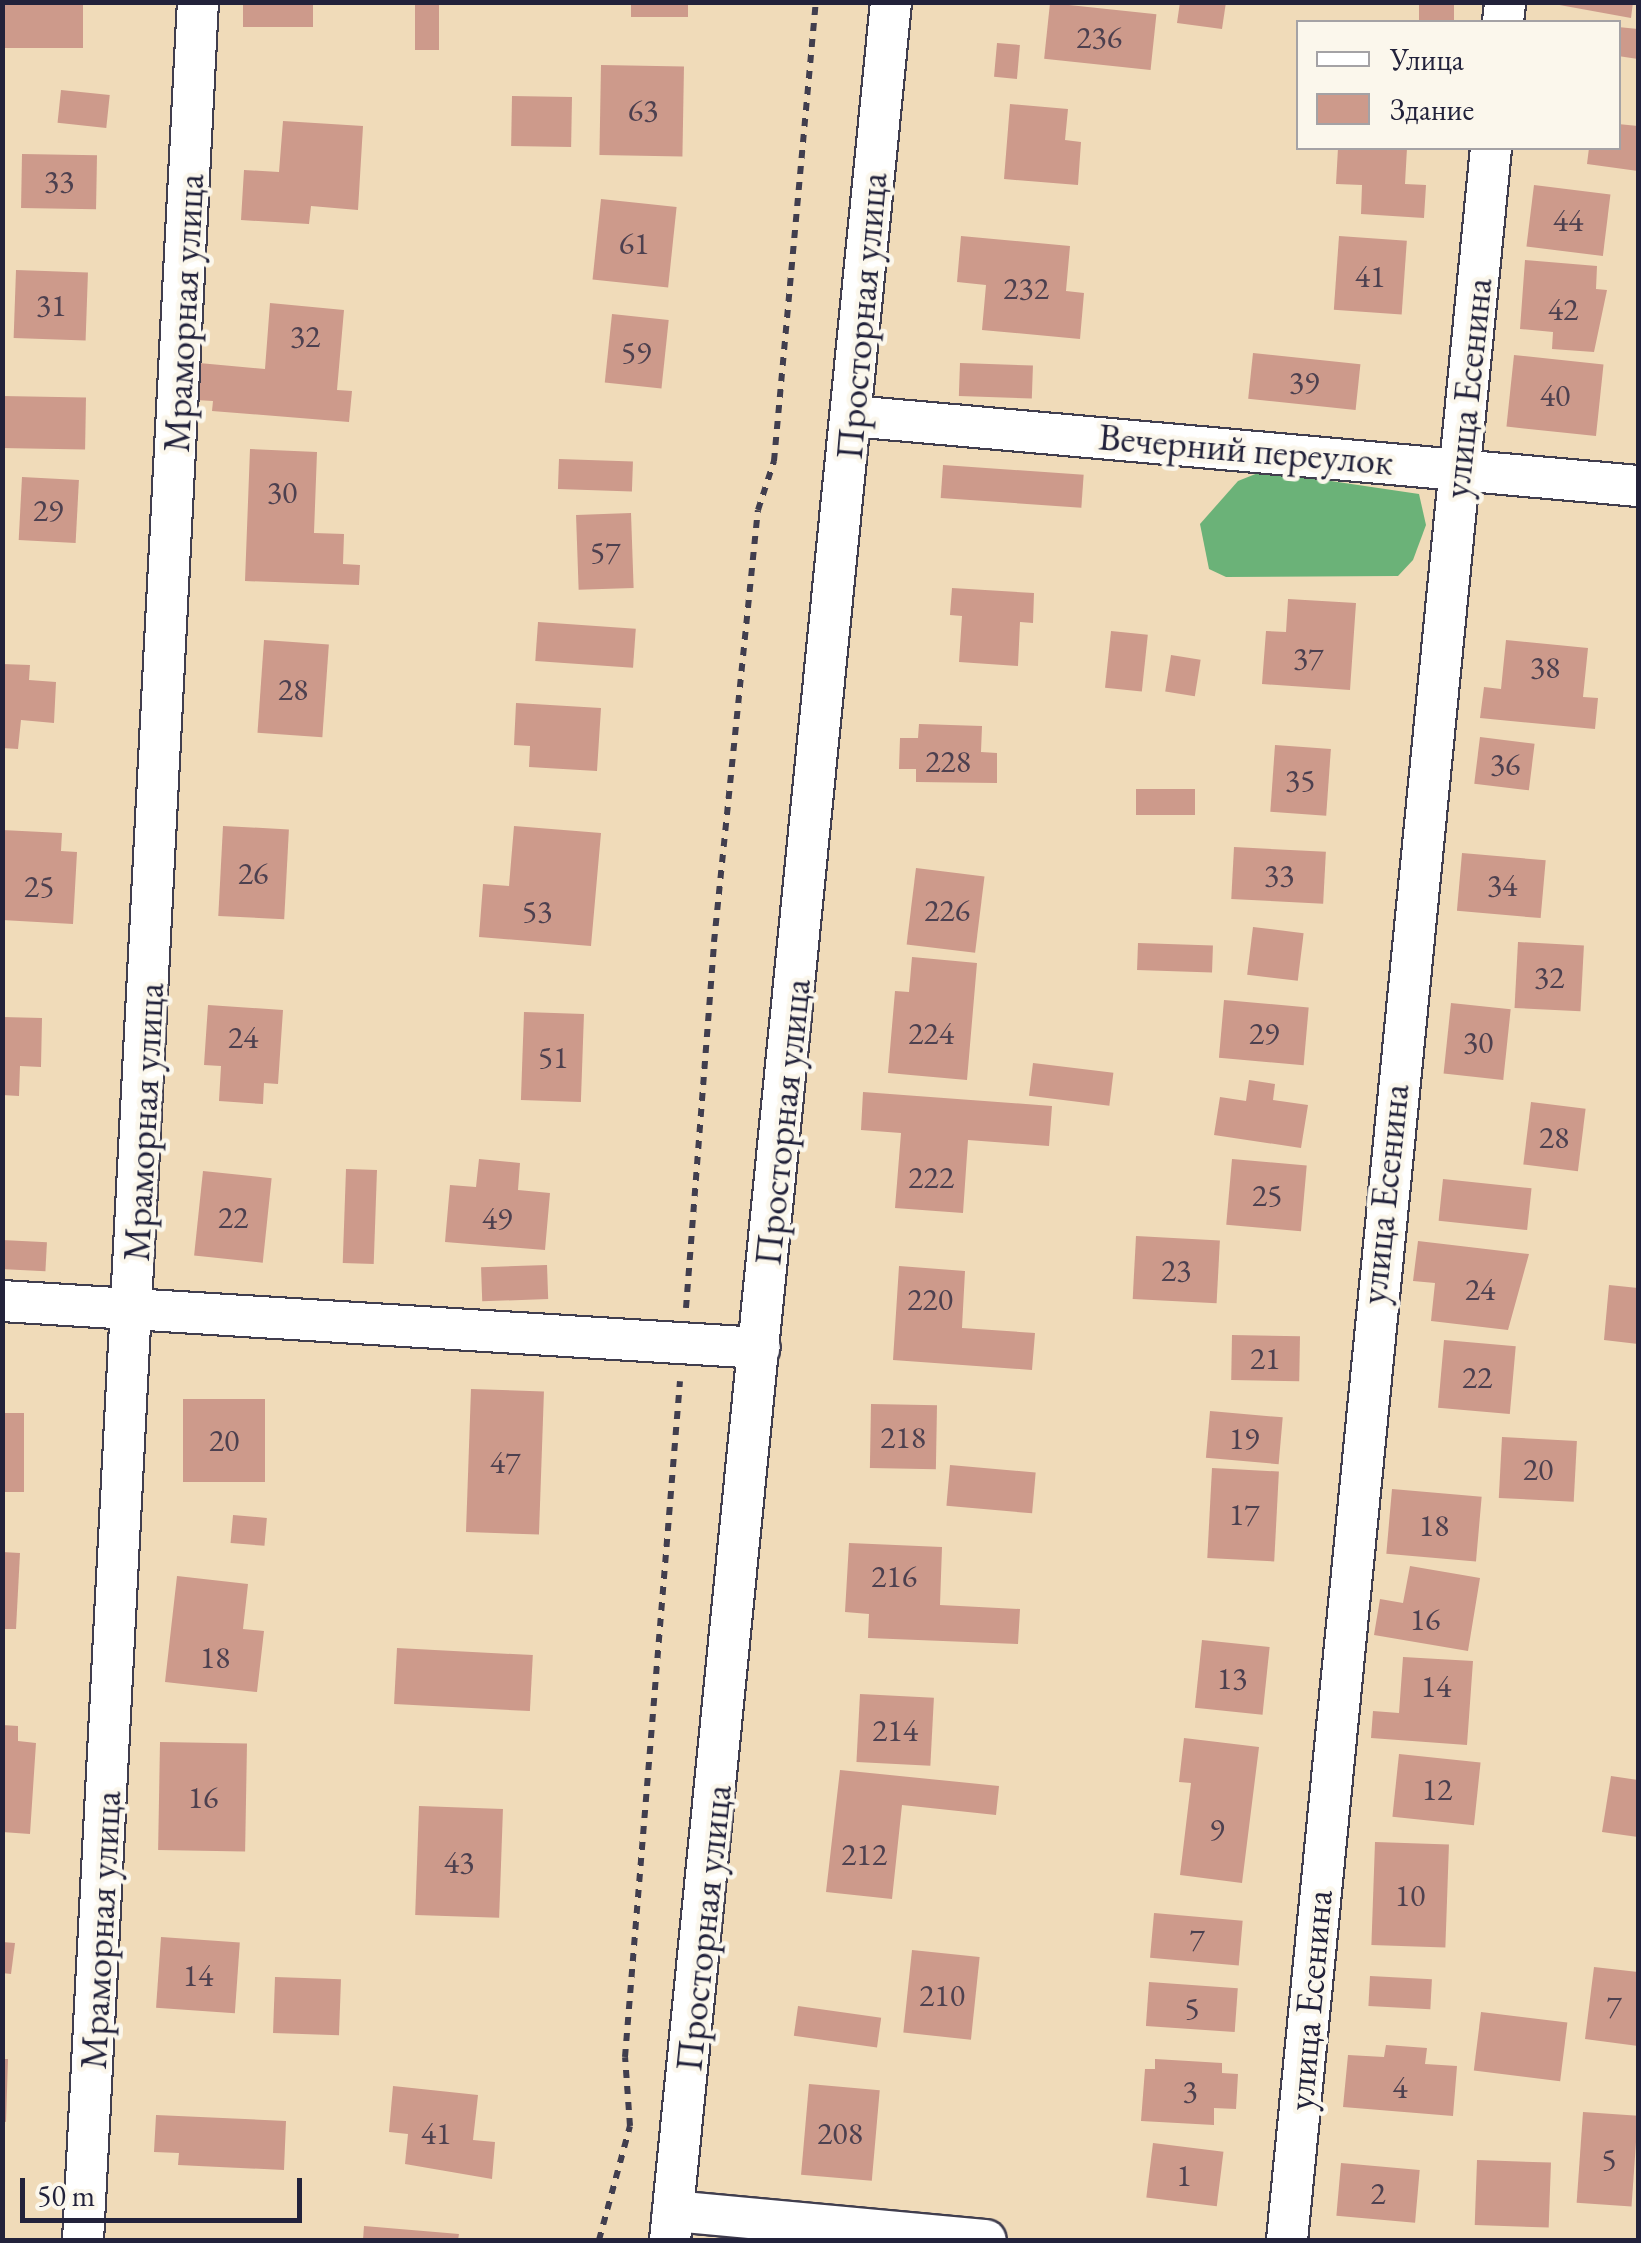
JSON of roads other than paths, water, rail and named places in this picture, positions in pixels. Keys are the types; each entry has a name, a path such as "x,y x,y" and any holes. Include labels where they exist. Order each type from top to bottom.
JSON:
{"street":[{"name":"Мраморная улица","path":"84,2240 198,2"},
{"name":"Просторная улица","path":"672,2226 891,2"},
{"name":"улица Есенина","path":"1287,2240 1491,150"},
{"name":"Вечерний переулок","path":"852,416 1459,466 1638,486"},
{"path":"2,1302 134,1307 760,1348"},
{"path":"672,2226 986,2240"}]}
